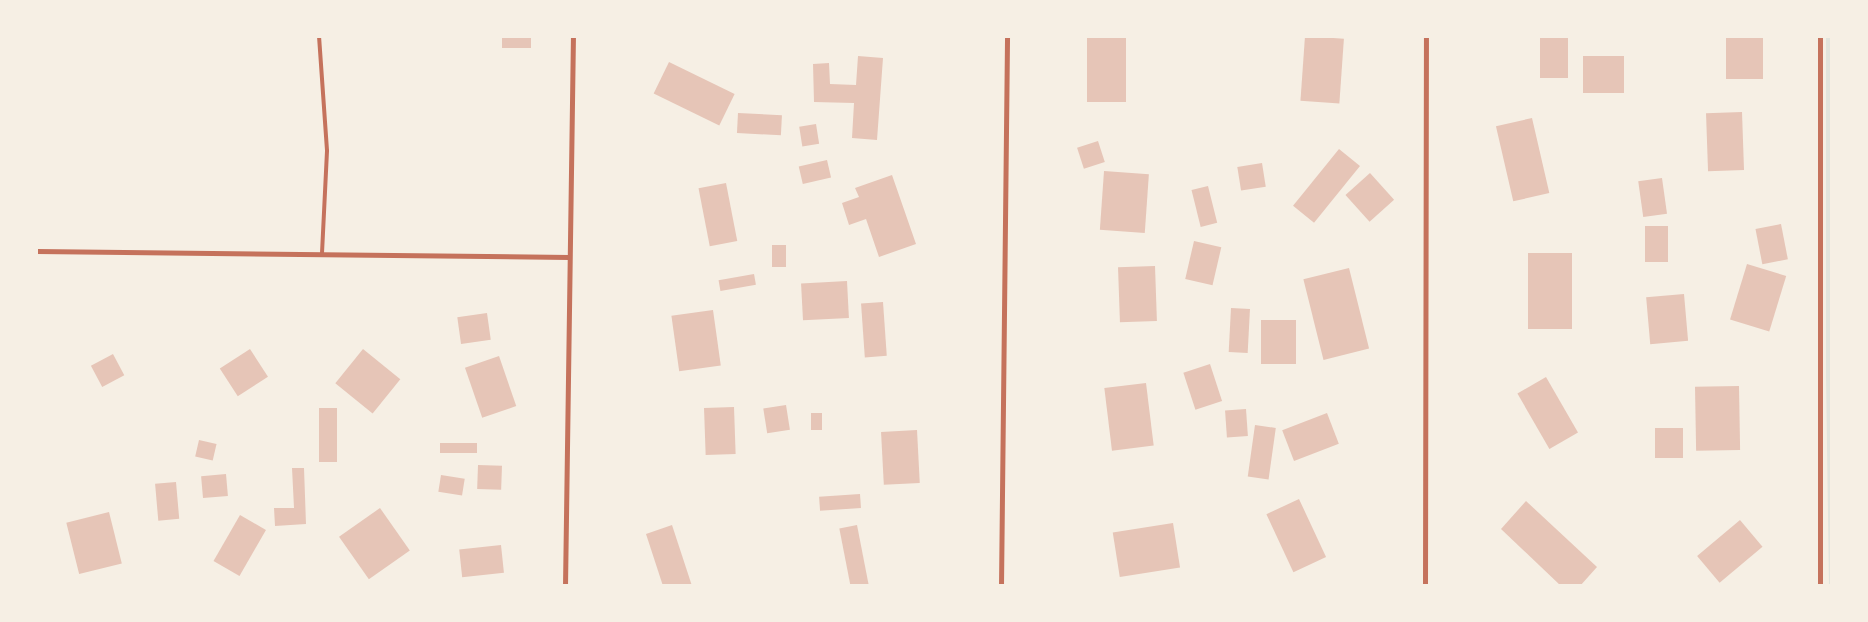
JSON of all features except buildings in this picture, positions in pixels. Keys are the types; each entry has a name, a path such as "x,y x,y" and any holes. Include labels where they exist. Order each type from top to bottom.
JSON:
{"street":[{"path":"566,586 573,36"},
{"path":"1001,586 1007,36"},
{"path":"1425,586 1426,36"},
{"path":"1820,36 1820,586"},
{"path":"36,250 569,257"}],"lane":[{"path":"319,36 327,151 322,255"}],"shaded area":[{"path":"1826,36 1832,36 1832,586 1829,586 1826,375"}]}
